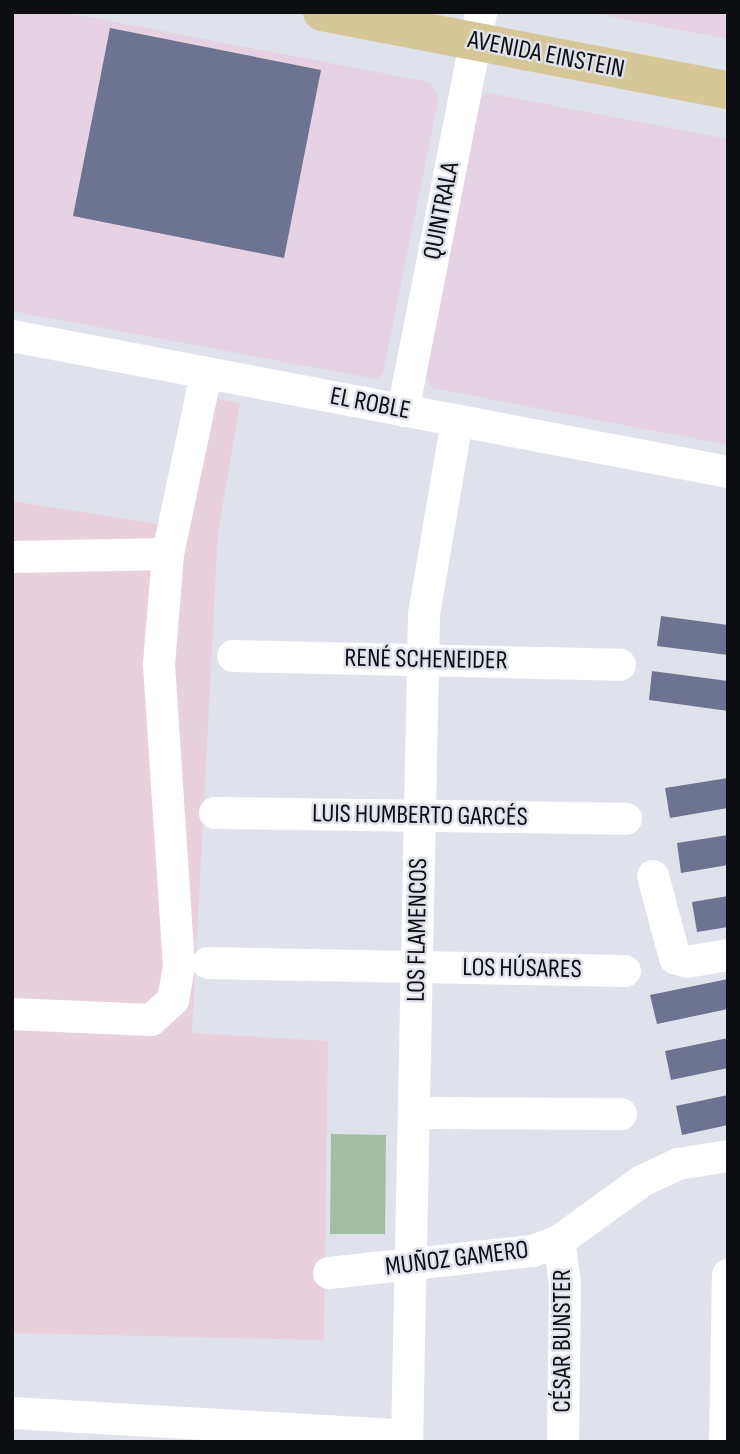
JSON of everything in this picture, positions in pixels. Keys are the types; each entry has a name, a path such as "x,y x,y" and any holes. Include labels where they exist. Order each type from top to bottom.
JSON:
{"main road":[{"name":"AVENIDA EINSTEIN","path":"322,12 479,27 728,90"}],"street":[{"name":"QUINTRALA","path":"403,411 479,27"},
{"name":"EL ROBLE","path":"12,336 728,472"},
{"path":"12,1013 151,1020 173,1000 179,966 159,664 168,554 206,373"},
{"name":"LOS FLAMENCOS","path":"407,1439 427,593 457,421"},
{"path":"12,557 168,554"},
{"name":"RENÉ SCHENEIDER","path":"233,656 620,665"},
{"name":"LUIS HUMBERTO GARCÉS","path":"215,813 626,820"},
{"path":"653,876 671,954 687,962 728,955"},
{"name":"LOS HÚSARES","path":"208,963 625,971"},
{"path":"415,1113 621,1114"},
{"name":"MUÑOZ GAMERO","path":"329,1273 533,1251 559,1241 642,1181 678,1164 728,1156"},
{"name":"CÉSAR BUNSTER","path":"559,1241 565,1283 563,1442"},
{"path":"726,1427 728,1275"},
{"path":"12,1413 407,1439"}],"shaded area":[{"path":"12,12 63,12 429,82 439,96 383,374 376,379 12,311"},
{"path":"588,12 728,12 728,39"},
{"path":"488,93 728,139 728,445 432,388 425,377 476,101"},
{"path":"193,394 240,403 218,533 192,1033 328,1041 324,1340 12,1333 12,501 164,525"}],"green space":[{"path":"331,1134 386,1135 385,1234 330,1234"}],"building":[{"path":"110,28 321,70 284,258 73,216"},
{"path":"661,616 728,625 728,655 657,646"},
{"path":"652,671 728,681 728,711 649,700"},
{"path":"728,778 728,808 670,818 665,788"},
{"path":"728,835 728,865 681,873 677,843"},
{"path":"728,896 728,927 697,932 692,902"},
{"path":"728,979 728,1009 657,1024 650,995"},
{"path":"728,1038 728,1068 671,1080 665,1051"},
{"path":"728,1095 728,1125 682,1135 676,1106"}]}
